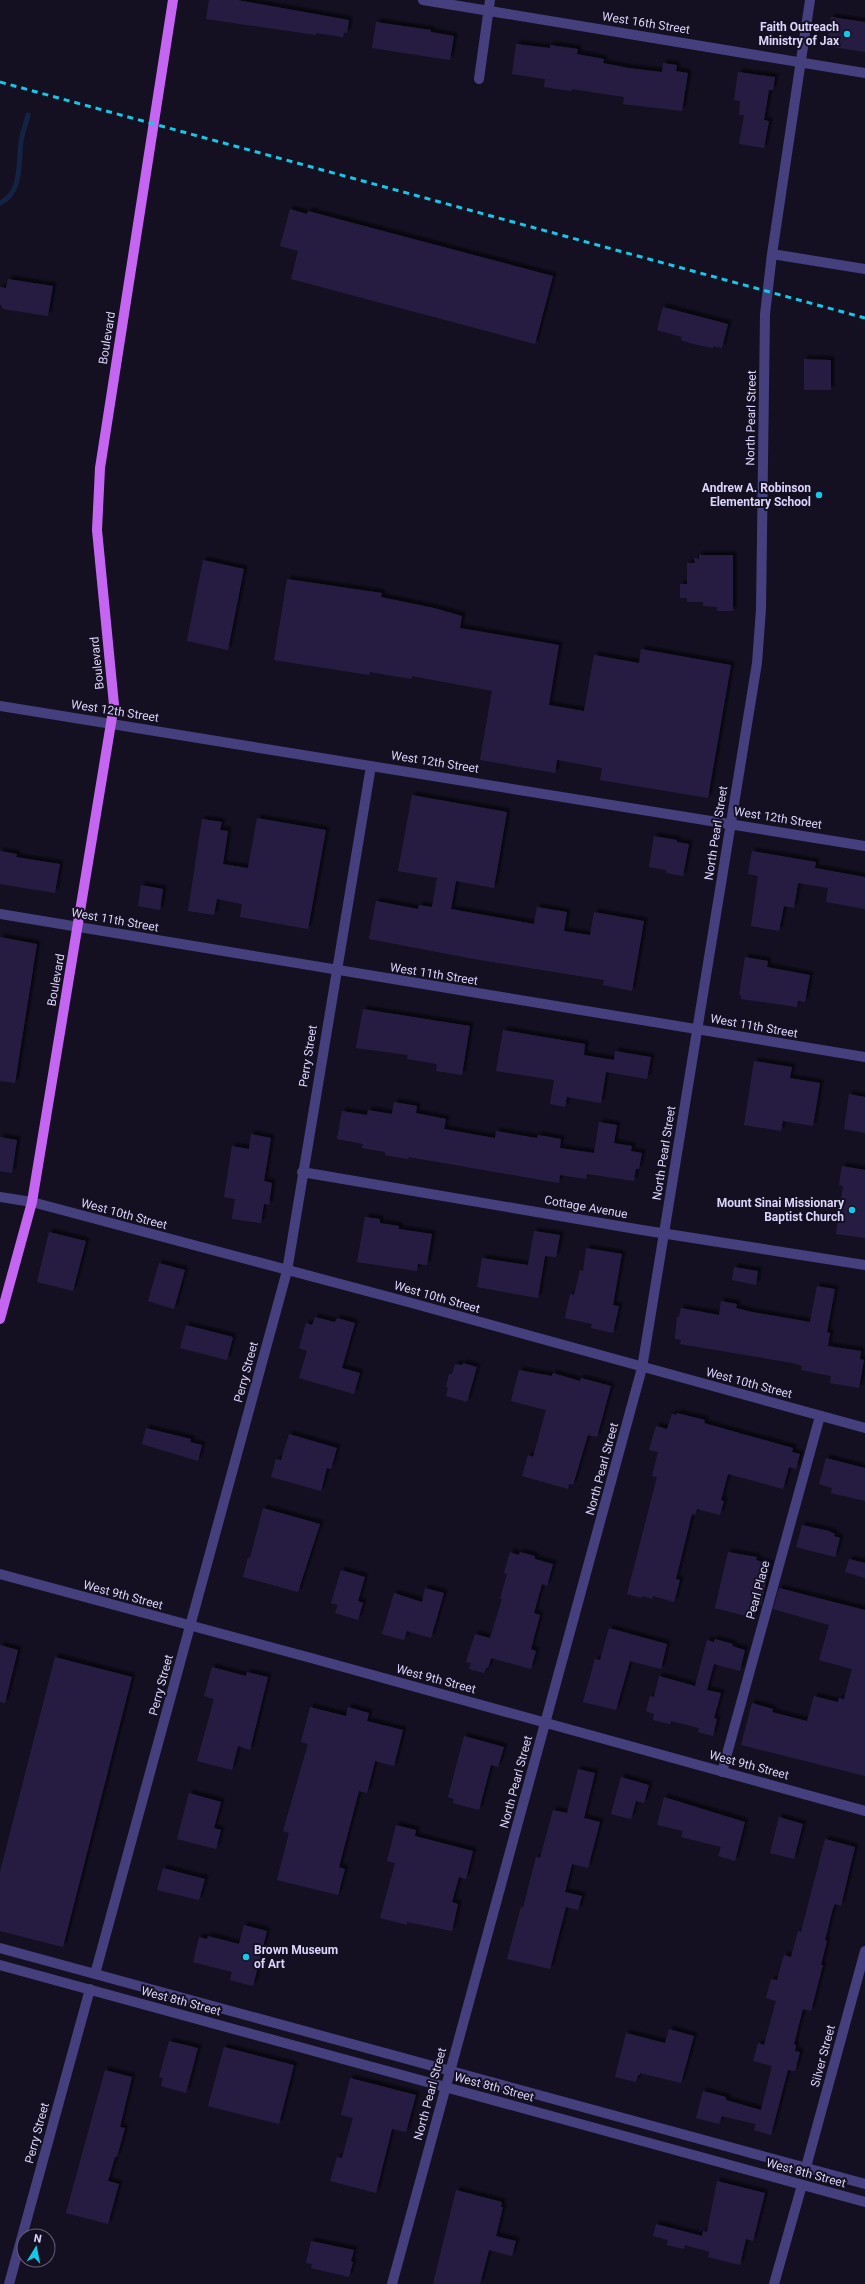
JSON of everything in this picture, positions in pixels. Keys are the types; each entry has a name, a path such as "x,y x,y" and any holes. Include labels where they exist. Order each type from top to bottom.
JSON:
{"main road":[{"name":"Boulevard","path":"0,1319 32,1202 112,724 114,705 96,530 100,468 173,0"}],"street":[{"name":"West 16th Street","path":"423,0 865,73"},
{"path":"479,79 490,0"},
{"name":"North Pearl Street","path":"392,2284 642,1368 757,664 762,609 765,314 772,254 810,0"},
{"path":"772,254 865,269"},
{"name":"West 12th Street","path":"0,706 865,846"},
{"name":"Perry Street","path":"95,1974 287,1271 302,1172 371,766"},
{"name":"West 11th Street","path":"0,914 336,971 865,1057"},
{"name":"Cottage Avenue","path":"302,1172 664,1234 865,1265"},
{"name":"West 10th Street","path":"0,1197 32,1202 408,1302 642,1368 865,1428"},
{"name":"Pearl Place","path":"722,1772 820,1416"},
{"name":"West 9th Street","path":"0,1574 546,1722 865,1811"},
{"name":"West 8th Street","path":"0,1948 865,2184"},
{"name":"Silver Street","path":"806,2167 865,1951"},
{"name":"West 8th Street","path":"0,1965 865,2202"},
{"name":"Perry Street","path":"9,2284 90,1990"},
{"path":"774,2284 802,2185"}],"building":[{"path":"209,0 237,0 349,20 347,33 344,33 343,37 316,33 316,35 206,19"},
{"name":"Faith Outreach Ministry of Jax","path":"831,17 865,22 865,52 827,46"},
{"path":"376,22 431,30 431,32 454,36 450,60 372,48"},
{"path":"516,44 550,48 550,45 578,49 577,54 604,59 603,63 629,68 662,72 663,63 677,65 676,71 688,73 682,111 623,104 624,97 572,89 571,91 544,87 545,79 512,74"},
{"path":"738,72 775,77 773,90 769,90 764,120 769,121 764,148 739,144 744,115 739,115 740,101 734,100"},
{"path":"290,209 307,214 308,211 553,276 535,344 291,279 298,251 280,246"},
{"path":"8,279 53,286 48,316 3,309 0,304 0,287 6,288"},
{"path":"663,307 728,324 722,348 713,346 713,348 693,344 681,340 682,337 657,330"},
{"path":"804,359 831,360 831,390 804,390"},
{"path":"699,555 733,555 733,611 717,611 717,607 703,606 703,602 687,602 687,598 680,598 680,584 687,584 687,563 695,563 694,558 699,559"},
{"path":"203,560 244,569 228,650 187,641"},
{"path":"287,579 382,593 381,597 434,608 462,616 460,628 559,645 549,705 584,711 594,655 639,663 641,649 731,665 708,798 600,780 602,768 557,760 555,773 480,760 492,691 412,676 411,679 370,672 369,675 274,660"},
{"path":"412,795 507,812 494,888 456,881 451,909 534,924 537,907 567,912 564,931 590,935 594,912 644,921 632,991 603,985 604,980 474,959 369,939 376,901 418,909 419,905 432,907 437,878 398,871"},
{"path":"257,818 326,830 308,929 240,917 242,904 217,899 214,915 188,911 202,819 222,822 220,830 228,831 223,864 248,868"},
{"path":"654,836 677,840 677,842 689,844 683,876 666,873 666,870 649,867"},
{"path":"0,851 17,854 16,857 60,864 55,893 0,884"},
{"path":"752,851 816,862 815,868 865,877 865,909 826,902 828,888 798,883 794,908 784,906 779,931 751,926 758,876 748,874"},
{"path":"141,885 163,889 160,910 138,906"},
{"path":"0,937 37,944 15,1083 0,1081"},
{"path":"745,957 768,961 767,967 810,975 805,1002 798,1001 797,1007 741,999 741,995 739,995"},
{"path":"363,1009 470,1026 462,1075 436,1071 437,1064 407,1059 408,1055 356,1048"},
{"path":"503,1030 585,1044 584,1055 614,1060 615,1051 651,1057 647,1079 606,1072 601,1103 567,1097 565,1107 550,1104 554,1080 496,1071"},
{"path":"754,1061 792,1067 790,1078 820,1083 813,1126 783,1121 781,1131 744,1125"},
{"path":"849,1094 865,1097 865,1133 844,1129"},
{"path":"394,1102 417,1106 416,1113 446,1119 444,1129 495,1138 496,1131 537,1138 538,1135 561,1139 560,1148 594,1153 599,1122 617,1125 614,1143 632,1146 631,1151 642,1153 639,1169 636,1169 634,1181 587,1174 586,1179 560,1175 559,1183 409,1157 408,1159 385,1155 385,1152 362,1148 363,1144 337,1139 342,1111 367,1115 368,1110 392,1114"},
{"path":"251,1134 271,1138 264,1181 272,1183 269,1205 264,1204 261,1223 232,1219 235,1199 224,1197 232,1146 249,1149"},
{"path":"0,1137 17,1140 12,1173 0,1171"},
{"name":"Mount Sinai Missionary Baptist Church","path":"842,1166 865,1170 865,1238 836,1234 843,1186 839,1185"},
{"path":"365,1217 380,1219 380,1223 399,1226 399,1229 432,1234 427,1265 418,1264 417,1271 357,1262"},
{"path":"534,1231 560,1235 556,1257 545,1256 538,1298 477,1287 482,1258 528,1265"},
{"path":"49,1232 86,1241 73,1291 37,1282"},
{"path":"586,1248 622,1254 613,1305 619,1306 613,1333 591,1328 592,1324 565,1318 570,1294 574,1295 580,1270 583,1271"},
{"path":"159,1263 185,1270 174,1309 148,1301"},
{"path":"734,1267 758,1271 756,1285 732,1280"},
{"path":"817,1286 835,1289 827,1332 830,1333 828,1346 861,1351 860,1359 864,1360 859,1388 830,1383 831,1376 801,1370 802,1366 793,1363 680,1344 681,1340 675,1339 677,1316 679,1317 681,1308 719,1315 721,1301 737,1304 736,1308 752,1312 810,1322"},
{"path":"315,1317 335,1322 337,1318 355,1323 342,1368 360,1373 354,1394 299,1378 307,1351 299,1348 306,1323 312,1325"},
{"path":"186,1325 233,1337 227,1360 180,1348"},
{"path":"463,1363 477,1367 467,1402 446,1396 448,1388 446,1387 449,1374 452,1374 455,1364 462,1365"},
{"path":"519,1370 552,1376 553,1373 580,1381 581,1378 611,1386 597,1437 588,1435 573,1485 569,1484 568,1489 522,1476 528,1455 533,1457 546,1410 511,1401"},
{"path":"677,1413 705,1420 704,1423 793,1448 792,1452 800,1454 796,1469 789,1467 783,1489 728,1474 721,1500 724,1501 720,1515 697,1509 695,1515 692,1514 676,1579 680,1580 674,1602 653,1596 652,1599 627,1594 657,1477 652,1476 658,1452 649,1450 656,1426 667,1429 672,1414 676,1415"},
{"path":"146,1428 191,1439 190,1442 202,1445 198,1461 142,1444"},
{"path":"289,1434 337,1448 331,1469 327,1468 321,1491 271,1477 276,1459 281,1460"},
{"path":"826,1458 865,1468 865,1501 831,1493 832,1488 819,1484"},
{"path":"263,1508 320,1524 298,1592 243,1577 248,1557 250,1558"},
{"path":"802,1525 829,1531 835,1534 834,1536 840,1538 835,1557 796,1547"},
{"path":"510,1552 519,1555 520,1552 535,1556 535,1559 553,1564 547,1586 542,1584 534,1613 540,1615 531,1649 536,1651 531,1669 491,1658 488,1668 486,1668 484,1673 469,1669 471,1663 466,1662 475,1634 490,1638 502,1599 500,1599 507,1574 504,1573"},
{"path":"728,1552 757,1557 756,1560 770,1564 761,1606 758,1605 754,1618 715,1608"},
{"path":"849,1559 865,1563 865,1578 845,1572"},
{"path":"341,1570 365,1577 358,1601 363,1603 358,1620 335,1613 338,1605 331,1603"},
{"path":"425,1588 444,1593 431,1638 407,1631 404,1640 382,1634 394,1593 422,1602"},
{"path":"779,1588 865,1610 865,1776 741,1745 752,1703 773,1709 772,1712 807,1721 814,1696 838,1702 839,1698 844,1699 852,1669 819,1660 829,1625 773,1609"},
{"path":"609,1628 667,1644 661,1669 630,1661 616,1710 583,1702 595,1659 600,1660"},
{"path":"715,1639 733,1644 732,1646 745,1650 740,1671 714,1664 707,1690 721,1693 714,1718 717,1719 713,1736 698,1732 699,1728 671,1721 670,1724 653,1720 654,1714 646,1711 650,1696 654,1697 659,1676 695,1686 707,1640 714,1642"},
{"path":"0,1645 18,1650 5,1703 0,1702"},
{"path":"55,1657 132,1677 63,1947 0,1931 0,1872"},
{"path":"212,1667 246,1676 247,1672 268,1677 250,1750 238,1746 232,1770 197,1761 214,1699 204,1696"},
{"path":"310,1707 346,1716 348,1707 369,1713 367,1721 403,1730 394,1766 375,1761 367,1793 359,1791 339,1867 345,1869 338,1895 277,1880 289,1833 283,1831 308,1744 301,1742"},
{"path":"464,1736 504,1747 498,1767 491,1765 479,1810 453,1803 454,1799 448,1797"},
{"path":"578,1769 595,1773 584,1818 600,1822 588,1868 572,1864 565,1892 582,1896 578,1910 566,1907 550,1969 507,1959 521,1907 523,1908 536,1857 540,1858 553,1810 567,1813"},
{"path":"621,1777 649,1785 644,1803 636,1801 631,1819 611,1814"},
{"path":"189,1793 221,1802 214,1828 221,1830 216,1849 177,1839"},
{"path":"664,1797 745,1822 735,1861 718,1856 721,1847 681,1837 683,1831 657,1825"},
{"path":"779,1817 803,1824 794,1859 770,1853"},
{"path":"396,1825 416,1830 415,1836 473,1851 466,1879 459,1877 452,1902 458,1904 452,1931 407,1922 407,1925 380,1918 395,1863 387,1861"},
{"path":"825,1839 855,1847 841,1906 835,1904 833,1908 825,1940 827,1941 821,1965 823,1965 811,2011 803,2009 794,2044 796,2045 795,2051 800,2052 795,2071 788,2070 771,2135 754,2130 756,2124 722,2116 719,2124 696,2118 703,2091 726,2097 726,2100 761,2110 772,2066 753,2061 758,2043 764,2045 776,2001 766,1998 771,1979 777,1980 784,1955 791,1957 798,1931 801,1932"},
{"path":"163,1868 205,1879 199,1900 157,1890"},
{"path":"244,1925 267,1931 253,1986 230,1980 232,1972 193,1962 199,1937 207,1939 208,1936 239,1944"},
{"path":"669,2029 694,2036 681,2083 640,2073 636,2082 615,2077 626,2033 665,2043"},
{"path":"169,2041 198,2048 186,2093 161,2086 163,2078 159,2077"},
{"path":"224,2047 294,2065 279,2124 208,2106"},
{"path":"105,2070 132,2077 120,2127 125,2128 117,2157 115,2157 108,2181 119,2184 108,2224 66,2213"},
{"path":"350,2078 416,2095 406,2132 392,2129 376,2193 330,2181 337,2157 342,2158 353,2118 341,2115"},
{"path":"717,2181 765,2193 753,2241 746,2239 740,2265 708,2257 710,2252 685,2245 684,2249 667,2245 668,2240 653,2236 656,2224 702,2236 703,2231 707,2232"},
{"path":"456,2190 502,2202 501,2207 503,2207 496,2236 516,2241 512,2256 489,2250 480,2284 433,2284"},
{"path":"311,2241 354,2250 351,2261 353,2262 349,2277 311,2268 312,2264 306,2263"}],"waterway":[{"path":"0,203 13,192 16,185 20,150 28,115"}],"railway":[{"path":"0,82 865,318"}],"place":[{"name":"Faith Outreach Ministry of Jax","path":"847,34"},
{"name":"Andrew A. Robinson Elementary School","path":"819,495"},
{"name":"Mount Sinai Missionary Baptist Church","path":"852,1210"},
{"name":"Brown Museum of Art","path":"246,1957"}]}
